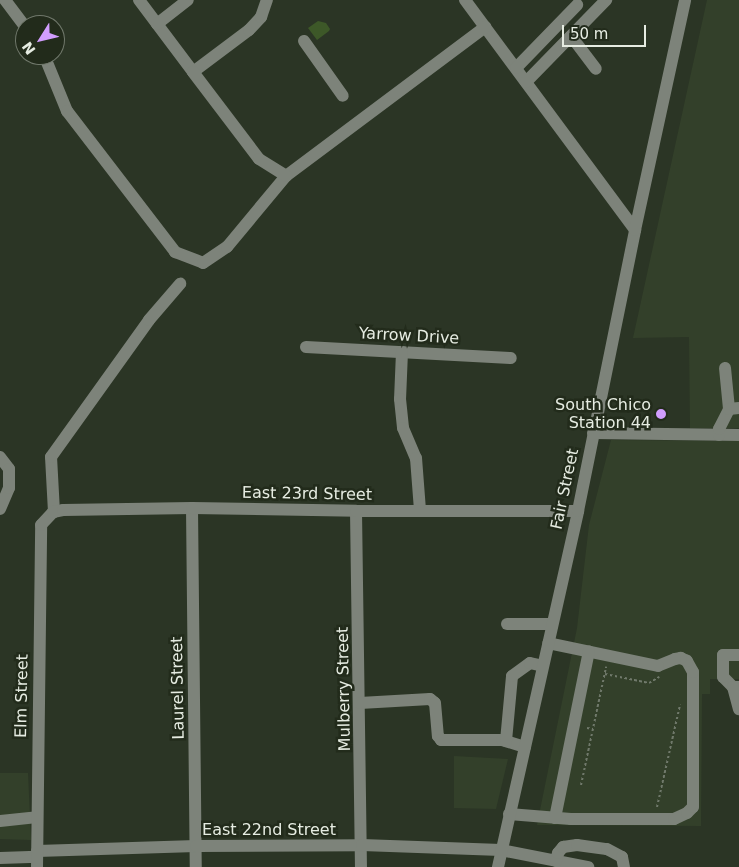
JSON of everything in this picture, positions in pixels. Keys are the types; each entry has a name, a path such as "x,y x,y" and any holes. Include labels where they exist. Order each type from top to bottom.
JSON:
{"street":[{"path":"5,0 16,15"},
{"path":"139,0 259,159 286,176"},
{"path":"157,24 188,0"},
{"path":"193,72 249,30 261,17 267,0"},
{"path":"465,0 635,230"},
{"path":"526,82 606,0"},
{"name":"Fair Street","path":"498,867 578,511 635,230 685,0"},
{"path":"516,68 577,5"},
{"path":"48,65 67,111 175,252 203,263 227,247 286,176 485,27"},
{"path":"571,36 596,69"},
{"path":"304,41 343,96"},
{"path":"54,512 51,458 149,320 180,284"},
{"name":"Yarrow Drive","path":"306,347 511,358"},
{"path":"402,352 400,399 403,428 416,458 420,510"},
{"path":"719,435 719,429 734,409 725,368"},
{"path":"594,433 739,436"},
{"path":"0,457 9,488 0,509"},
{"name":"East 23rd Street","path":"54,512 192,508 356,511 578,511"},
{"name":"Laurel Street","path":"192,508 196,867"},
{"name":"Mulberry Street","path":"356,511 361,867"},
{"name":"Elm Street","path":"37,858 41,525 54,512"},
{"path":"507,624 552,624"},
{"path":"509,814 555,818 674,819 687,813 693,807 693,672 687,661 681,658 675,659 658,666 548,643"},
{"path":"555,818 589,651"},
{"path":"739,655 723,655 723,677 736,687 739,709"},
{"path":"506,741 512,676 530,663 543,666"},
{"path":"360,703 430,699 435,703 438,736 441,740 506,741 525,747"},
{"path":"0,821 37,817"},
{"name":"East 22nd Street","path":"0,858 37,858 196,846 362,845 501,850 588,867"},
{"path":"556,861 558,853 563,847 576,846 607,849 622,857 624,867"}],"path":[{"path":"581,785 607,664"},
{"path":"605,674 649,683 665,673"},
{"path":"656,813 682,697"},
{"path":"587,728 593,729"}],"shaded area":[{"path":"707,0 739,0 739,428 690,428 689,337 633,338"},
{"path":"611,440 739,441 739,679 710,679 710,694 702,694 701,826 537,825 577,628 589,525"},
{"path":"454,756 508,759 496,809 454,808"},
{"path":"0,773 28,773 31,840 0,839"}],"green space":[{"path":"318,21 326,23 330,29 317,40 308,28"}],"place":[{"name":"South Chico Station 44","path":"661,414"}]}
